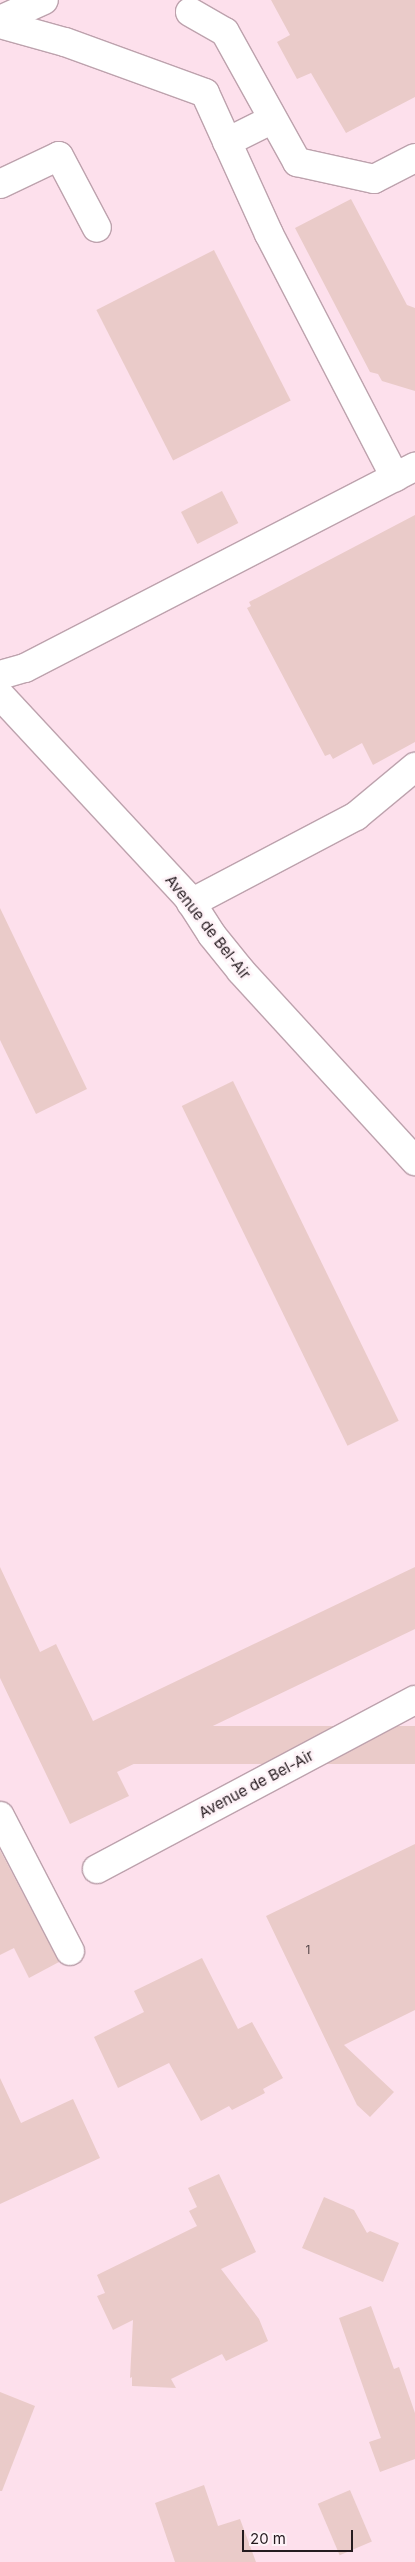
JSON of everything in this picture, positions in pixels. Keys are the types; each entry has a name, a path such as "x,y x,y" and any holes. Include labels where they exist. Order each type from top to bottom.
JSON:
{"street":[{"path":"9,14 44,0"},
{"path":"190,12 225,32 297,162 374,179 415,158"},
{"path":"0,675 25,668 405,472 269,234 205,94 65,42 9,14"},
{"path":"227,142 273,119"},
{"path":"0,184 59,156 97,228"},
{"name":"Avenue de Bel-Air","path":"0,695 191,903 241,971 415,1161"},
{"path":"191,903 356,816 415,767"},
{"name":"Avenue de Bel-Air","path":"97,1869 415,1700"},
{"path":"0,1816 70,1951"}],"building":[{"path":"271,0 415,0 415,97 346,133 311,73 297,79 277,42 290,35"},
{"path":"351,199 407,305 415,308 415,391 382,381 378,374 370,372 295,228"},
{"path":"214,250 291,401 173,461 96,310"},
{"path":"222,491 238,523 197,544 181,512"},
{"path":"415,515 415,742 373,765 362,743 333,759 330,754 325,756 247,608 251,606 249,602"},
{"path":"0,908 87,1089 36,1114 0,1040"},
{"path":"233,1081 399,1421 347,1446 182,1106"},
{"path":"0,1567 40,1652 56,1644 93,1721 415,1567 415,1629 117,1772 129,1796 70,1824 0,1678"},
{"path":"64,1726 415,1726 415,1764 64,1764"},
{"path":"415,1844 415,2010 344,2045 394,2092 370,2117 357,2105 266,1916"},
{"path":"0,1850 59,1962 29,1978 14,1948 0,1955"},
{"path":"202,1958 238,2029 252,2022 283,2078 263,2089 265,2093 232,2110 229,2106 201,2121 169,2063 118,2088 94,2037 144,2012 134,1991"},
{"path":"0,2078 21,2123 73,2099 100,2158 0,2204"},
{"path":"219,2174 256,2252 221,2269 259,2319 268,2341 226,2361 222,2354 171,2379 176,2388 132,2386 132,2377 130,2378 133,2320 113,2330 97,2296 105,2293 97,2275 197,2226 189,2211 197,2207 188,2188"},
{"path":"324,2197 354,2210 367,2233 370,2231 399,2243 383,2282 302,2248"},
{"path":"371,2306 394,2369 399,2367 415,2413 415,2459 380,2472 369,2442 381,2438 339,2318"},
{"path":"0,2392 35,2406 2,2491 0,2491"},
{"path":"204,2485 218,2526 240,2519 256,2562 175,2562 155,2503"},
{"path":"350,2490 372,2542 340,2555 318,2504"}]}
